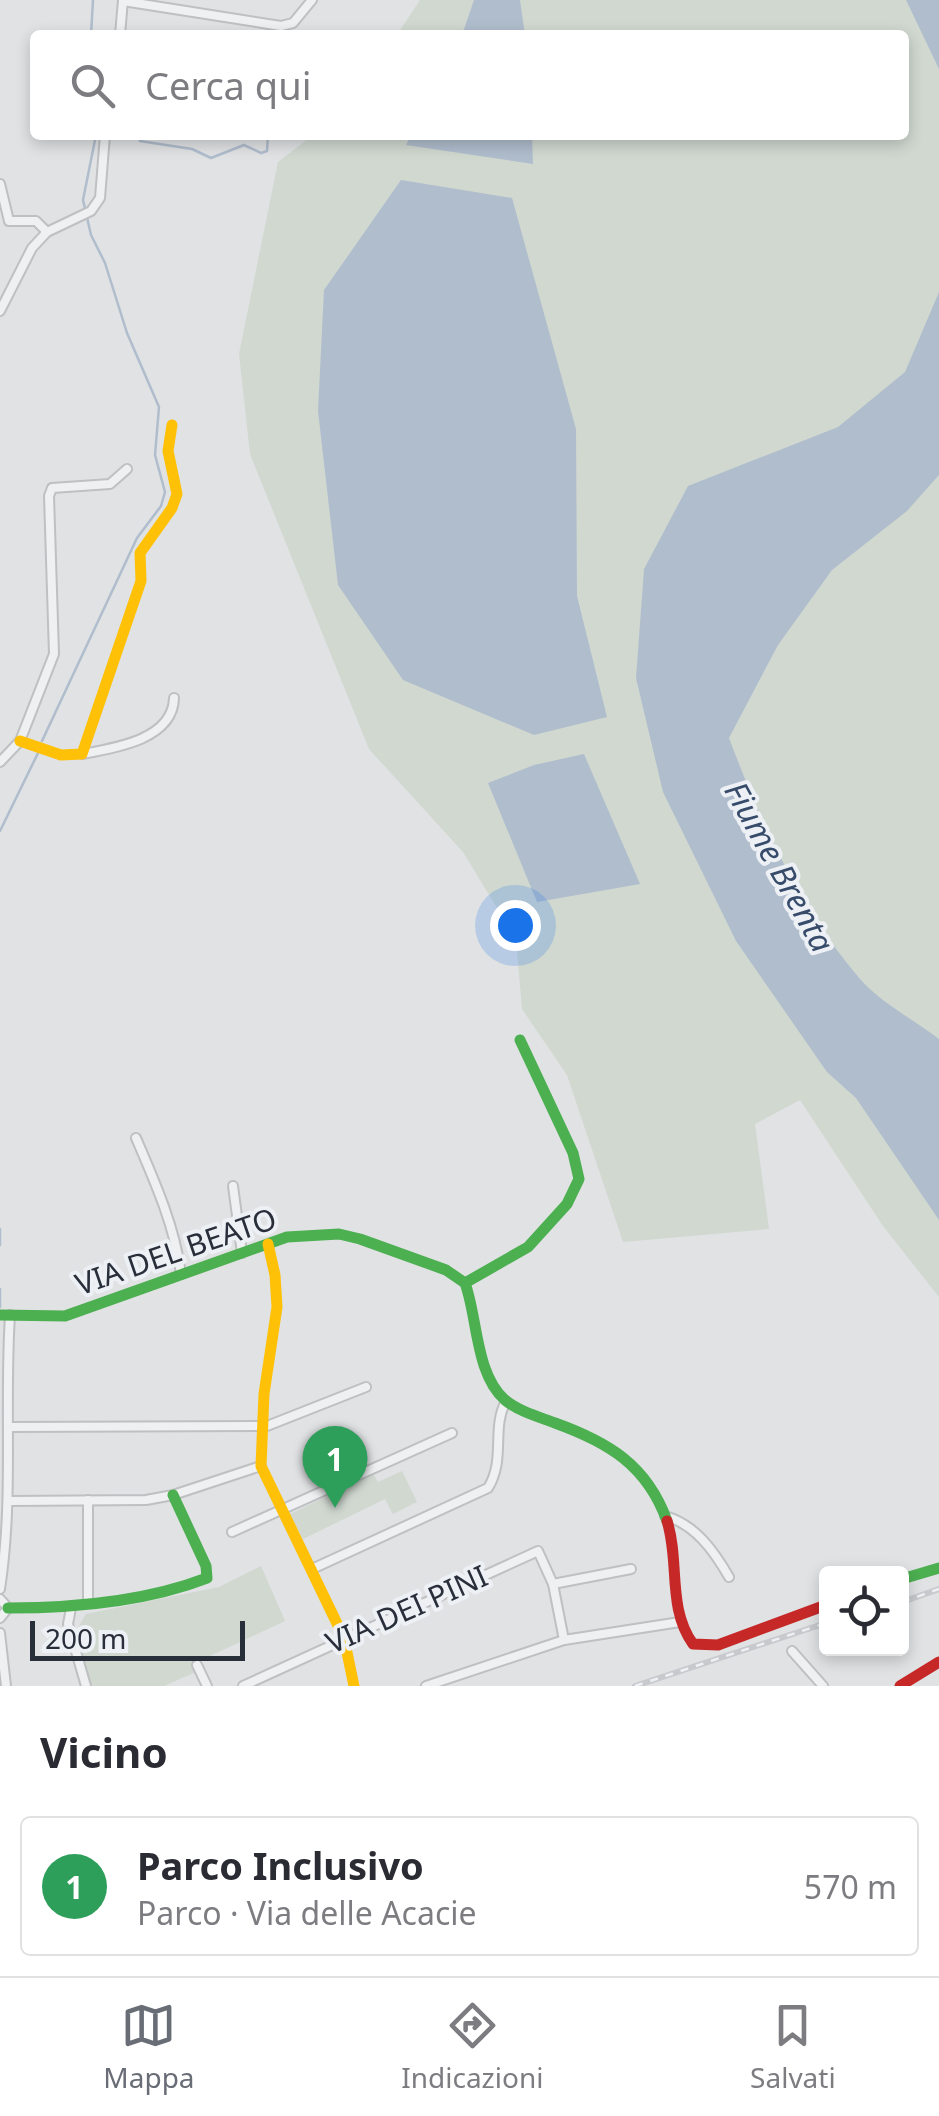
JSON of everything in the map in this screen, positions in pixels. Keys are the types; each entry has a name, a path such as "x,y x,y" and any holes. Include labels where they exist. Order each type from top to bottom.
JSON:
{"street":[{"path":"120,30 123,0 281,26 293,23 312,0"},
{"path":"0,311 32,248 47,232 91,210 100,198 105,140"},
{"path":"0,184 9,221 36,221 47,232"},
{"path":"82,754 141,581 140,553 172,508 177,494 168,451 172,426"},
{"path":"0,762 20,741 50,666 56,639 48,496 52,488 110,484 127,470"},
{"path":"20,741 60,756 128,744 167,722 174,711 174,698"},
{"path":"520,1040 573,1153 579,1180 567,1204 528,1247 465,1284 486,1370 496,1391 506,1401 585,1432 634,1464 653,1490 671,1533 680,1622 693,1644 706,1647 819,1608"},
{"path":"136,1138 157,1186 178,1250 181,1274"},
{"path":"233,1186 242,1253"},
{"name":"VIA DEL BEATO","path":"4,1315 65,1316 286,1237 339,1234 446,1270 465,1284"},
{"path":"268,1244 277,1307 262,1426 262,1466 344,1638 354,1686"},
{"path":"0,1589 8,1536 4,1315"},
{"path":"9,1426 262,1426 282,1422 366,1387"},
{"path":"312,1569 488,1488 498,1473 501,1411 506,1401"},
{"path":"232,1532 452,1432"},
{"path":"6,1496 146,1500 262,1466"},
{"path":"3,1608 72,1608 186,1586 207,1578 206,1566 173,1495"},
{"path":"88,1500 88,1598"},
{"path":"665,1516 680,1520 703,1539 729,1577"},
{"name":"VIA DEI PINI","path":"243,1686 538,1551 553,1584"},
{"path":"909,1578 939,1568"},
{"path":"564,1640 553,1584 631,1569"},
{"path":"72,1608 68,1624 86,1686"},
{"path":"426,1686 564,1640 680,1622"},
{"path":"0,1634 6,1686"},
{"path":"792,1652 823,1686"},
{"path":"900,1686 939,1662"},
{"path":"197,1665 208,1686"}],"shaded area":[{"path":"420,0 939,0 939,1297 883,1226 800,1100 755,1124 769,1229 623,1242 567,1075 522,1009 516,939 463,852 369,749 250,454 239,354 278,162 307,140 909,140 909,30 400,30"},
{"path":"402,1471 417,1502 393,1514 385,1499 303,1539 290,1514 373,1474 378,1482"},
{"path":"261,1566 285,1621 195,1663 198,1671 164,1686 91,1686 75,1633 86,1614 219,1587"}],"water":[{"path":"474,0 520,0 524,30 464,30"},
{"path":"906,0 939,0 939,69"},
{"path":"408,140 532,140 533,164 406,145"},
{"path":"401,180 512,198 576,429 577,596 607,717 534,735 403,680 338,585 318,411 324,290"},
{"name":"Fiume Brenta","path":"939,292 939,475 907,511 832,570 778,645 729,738 769,833 838,952 868,987 939,1039 939,1220 856,1098 827,1072 736,941 663,792 636,678 644,569 688,486 838,427 905,372"},
{"path":"584,754 640,884 537,902 488,783 534,765"}],"waterway":[{"path":"91,30 93,0"},
{"path":"42,741 137,538 161,506 165,492 155,455 159,407 91,235 83,200 95,140"},
{"path":"140,140 192,149 211,158 244,145 261,153 267,151 268,140"},
{"path":"0,831 38,753"},
{"path":"0,1229 0,1245"},
{"path":"0,1289 0,1307"}],"railway":[{"path":"909,1600 939,1589"},
{"path":"635,1686 819,1625"}],"traffic: fast":[{"path":"465,1283 528,1247 567,1204 579,1179 573,1153 520,1040"},
{"path":"0,1315 65,1316 287,1237 339,1234 360,1239 446,1270 465,1283 483,1361 495,1389 516,1407 592,1438 623,1458 649,1485 667,1521"},
{"path":"8,1608 109,1602 159,1593 207,1578 206,1566 173,1495"},
{"path":"909,1577 939,1568"}],"traffic: slow":[{"path":"20,741 61,755 82,754 141,581 140,553 172,508 177,494 168,451 172,425"},
{"path":"268,1244 277,1307 264,1394 261,1466 344,1638 354,1686"}],"traffic: jam":[{"path":"667,1521 680,1615 693,1644 718,1645 819,1608"},
{"path":"900,1686 939,1662"}],"place":[{"name":"Parco Inclusivo","path":"335,1508"}]}
